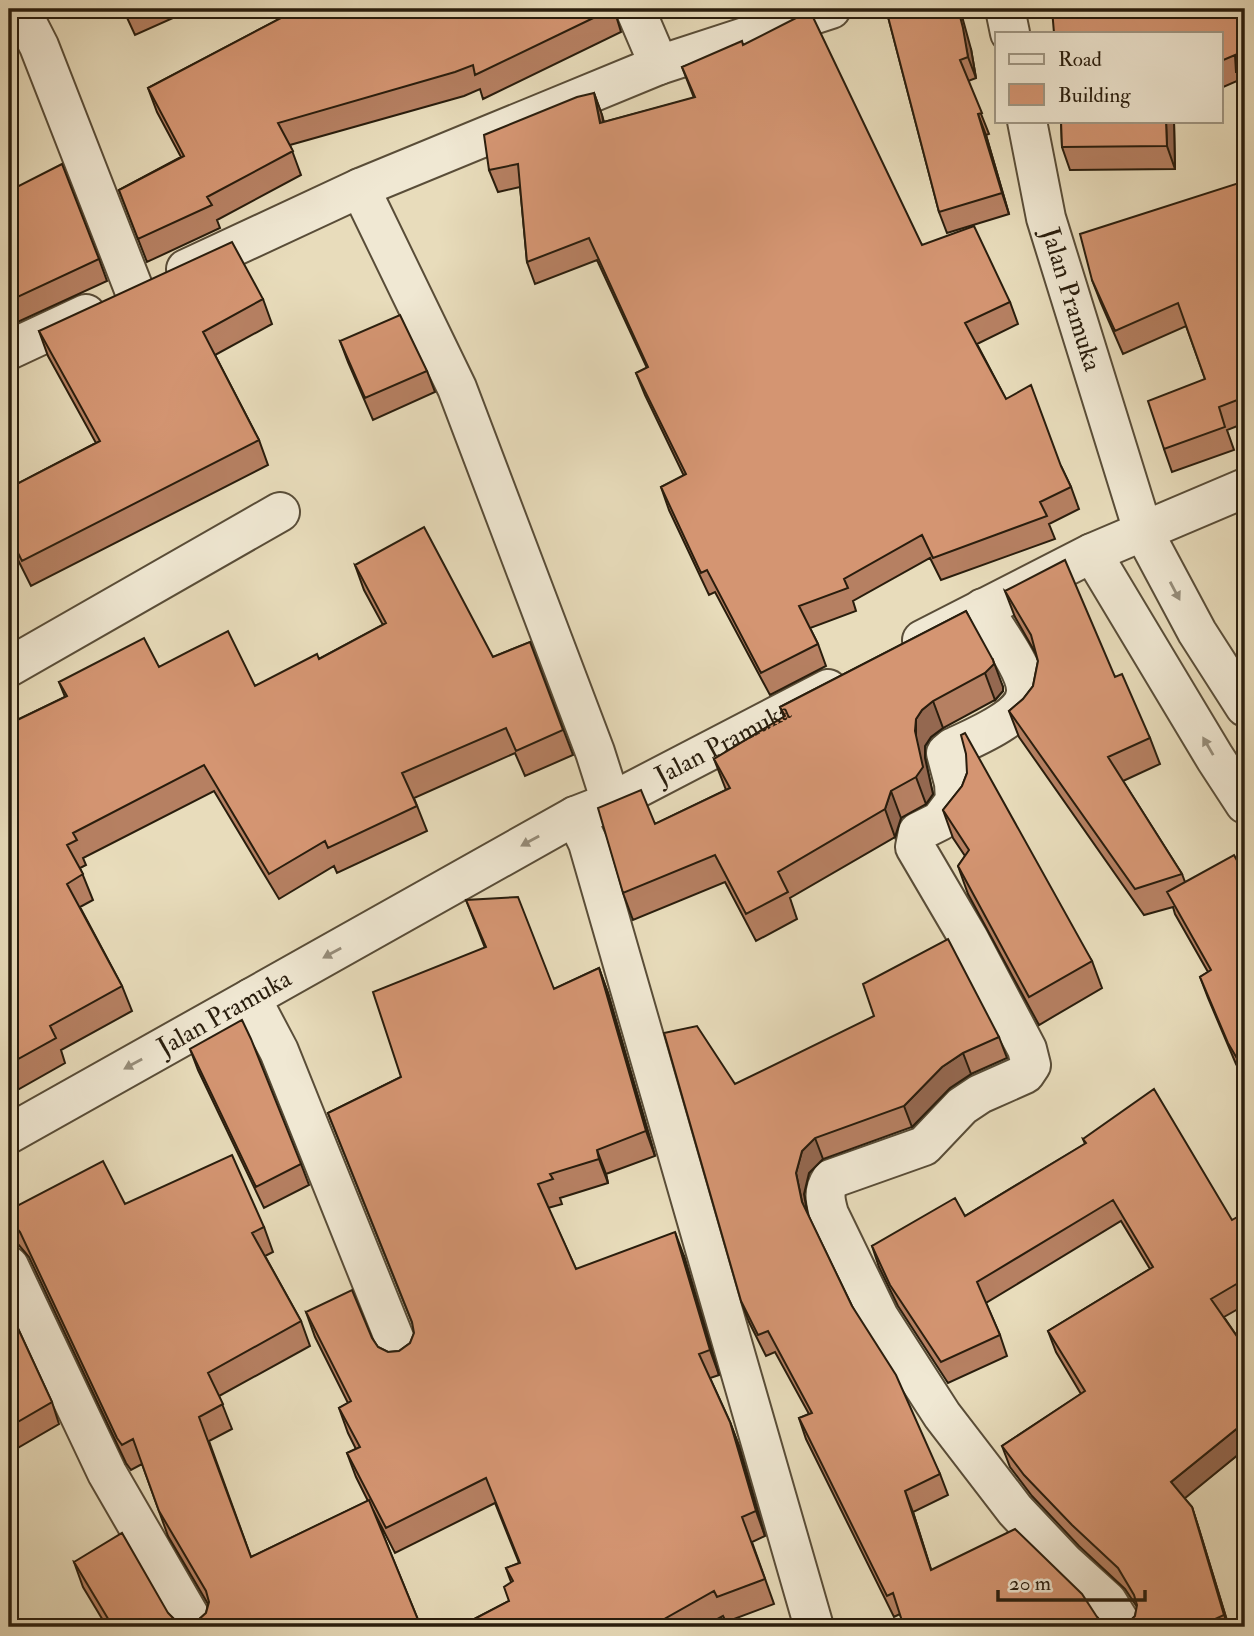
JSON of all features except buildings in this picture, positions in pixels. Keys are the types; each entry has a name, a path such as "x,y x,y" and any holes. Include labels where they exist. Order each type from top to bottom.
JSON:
{"street":[{"path":"20,9 24,54 135,292"},
{"path":"635,9 659,65"},
{"path":"9,350 360,188 659,65 831,9"},
{"path":"1005,9 1010,32"},
{"name":"Jalan Pramuka","path":"1027,122 1046,218 1143,531 1196,632 1245,707"},
{"path":"360,188 457,388 595,752 611,802"},
{"path":"896,654 1092,553 1245,488"},
{"path":"9,667 280,512"},
{"path":"1092,553 1245,804"},
{"path":"983,608 1023,674 1027,692 1021,705 1010,717 952,747 946,753 954,783 955,801 940,821 918,832 915,848 969,939 1027,1049 1031,1065 1025,1074 980,1094 962,1106 924,1146 831,1179 826,1186 824,1199 879,1317 942,1415 1016,1510 1064,1562 1107,1601 1123,1627"},
{"name":"Jalan Pramuka","path":"9,1134 575,816 611,802 859,673"},
{"path":"575,816 588,843 814,1627"},
{"path":"251,998 279,1051 401,1355"},
{"path":"9,1266 107,1474 196,1627"}]}
